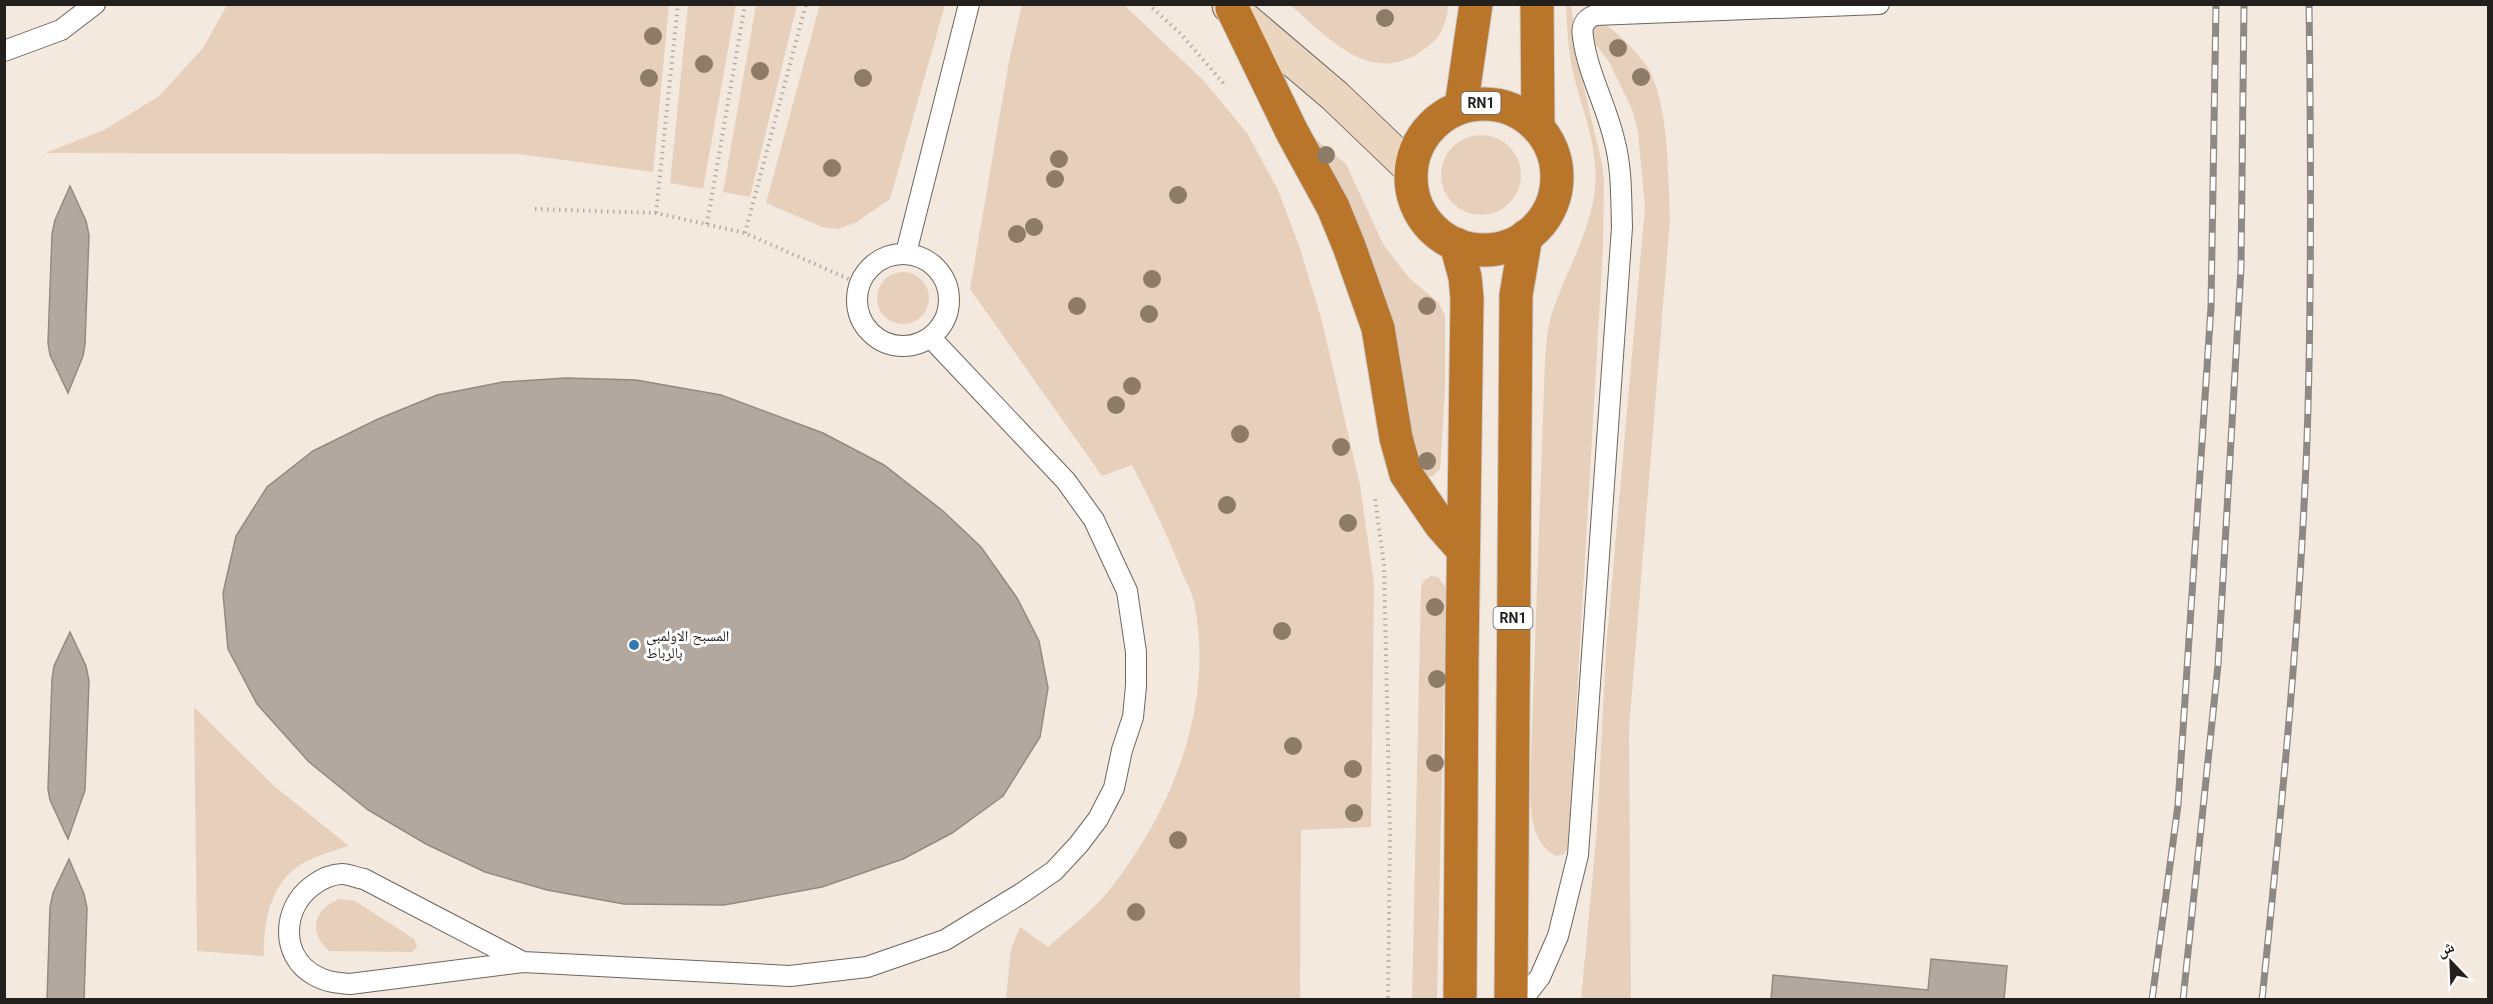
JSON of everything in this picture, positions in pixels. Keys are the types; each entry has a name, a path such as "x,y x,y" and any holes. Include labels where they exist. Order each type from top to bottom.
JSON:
{"highway":[{"name":"RN1","path":"1461,107 1476,4"},
{"name":"RN1","path":"1537,4 1538,127"},
{"path":"1230,6 1292,132 1333,207 1349,246 1378,328 1396,438 1406,474 1440,524 1463,550"},
{"name":"RN1","path":"1482,103 1503,106 1522,113 1538,127 1550,144 1556,163 1557,185 1552,204 1541,222 1526,236 1507,246 1486,250 1466,248 1456,244 1430,227 1418,209 1412,189 1411,169 1416,148 1427,130 1442,116 1461,107 1482,103"},
{"name":"RN1","path":"1511,999 1516,295 1526,236"},
{"path":"1456,244 1465,277 1467,298 1460,999"}],"street":[{"path":"1230,6 1335,96 1411,169"}],"lane":[{"path":"4,51 61,30 95,4"},
{"path":"906,254 969,4"},
{"path":"1522,999 1540,977 1558,936 1578,855 1622,227 1619,167 1615,141 1590,65 1582,36 1583,25 1588,17 1595,15 1879,4"},
{"path":"906,254 922,257 936,266 947,287 949,311 943,325 932,338 918,344 889,345 865,327 859,314 857,299 860,284 867,271 878,261 891,255 906,254"},
{"path":"523,962 364,879 341,874 322,878 300,894 291,914 288,930 291,947 300,963 312,974 329,982 350,984 523,962 790,976 867,967 945,940 1022,893 1054,871 1098,819 1114,788 1122,750 1133,717 1136,652 1127,591 1094,520 1066,481 932,338"}],"path":[{"path":"656,213 678,4"},
{"path":"707,224 745,4"},
{"path":"746,233 806,4"},
{"path":"1148,4 1180,34 1225,86"},
{"path":"535,209 656,213 707,224 746,233 860,284"},
{"path":"1375,496 1384,565 1390,835 1388,999"}],"shaded area":[{"path":"820,4 945,5 890,199 855,223 838,229 822,227 766,203"},
{"path":"1571,4 1579,67 1602,163 1603,249 1568,847 1564,854 1556,856 1547,850 1537,835 1532,816 1530,787 1545,358 1552,313 1583,236 1593,204 1596,173 1589,130 1570,55 1566,5"},
{"path":"227,5 669,5 653,172 518,154 45,153 104,130 159,96 203,48"},
{"path":"688,5 736,5 703,189 670,183"},
{"path":"756,5 797,5 750,197 723,192"},
{"path":"1022,5 1124,5 1203,80 1247,133 1278,190 1300,248 1322,321 1360,485 1374,583 1371,827 1301,830 1300,999 1006,999 1011,949 1020,927 1048,947 1111,888 1153,824 1184,753 1199,678 1199,640 1193,598 1165,532 1132,465 1102,476 970,289 1009,61"},
{"path":"1290,5 1448,5 1444,25 1434,41 1404,60 1386,64 1368,61 1351,54"},
{"path":"1601,23 1618,34 1641,58 1650,71 1658,92 1667,146 1670,219 1629,729 1631,999 1581,1000 1597,828 1606,649 1645,207 1638,132 1632,109 1608,60 1589,37 1594,25"},
{"path":"1473,135 1489,135 1510,146 1521,167 1521,183 1510,204 1489,215 1473,215 1459,209 1447,197 1441,183 1441,167 1447,153 1459,141"},
{"path":"1313,137 1346,164 1383,244 1409,278 1439,303 1445,315 1445,391 1440,469 1433,476 1428,477 1421,472"},
{"path":"898,272 908,272 922,279 929,298 922,317 908,324 898,324 888,320 881,313 877,303 877,293 881,283 888,276"},
{"path":"1431,576 1438,577 1446,588 1437,999 1412,1000 1421,587 1424,580"},
{"path":"194,707 274,786 349,846 309,860 296,867 286,877 272,900 268,914 264,956 197,951"},
{"path":"339,899 355,901 414,939 417,947 412,952 329,951 318,936 316,922 324,909"}],"building":[{"path":"70,186 86,221 89,235 85,344 83,356 68,393 50,355 48,343 52,234 55,220"},
{"name":"المسبح الاولمبي بالرباط","path":"566,378 636,380 721,395 823,433 884,465 943,511 981,547 1017,598 1039,641 1048,688 1040,737 1003,796 952,833 903,859 822,887 724,905 624,904 547,890 485,872 426,844 368,810 309,762 257,704 228,649 223,593 236,536 267,487 313,451 378,419 437,395 503,382"},
{"path":"70,632 86,666 89,681 85,790 68,839 50,800 48,789 52,679 54,666"},
{"path":"69,859 84,894 87,908 84,1000 47,1000 50,907 53,893"},
{"path":"1931,959 2007,966 2004,1000 1771,1000 1773,975 1928,990"}],"railway":[{"path":"2152,1000 2178,805 2211,307 2216,4"},
{"path":"2183,1000 2218,665 2241,268 2244,4"},
{"path":"2262,1000 2289,720 2304,510 2309,386 2311,168 2309,4"}],"place":[{"name":"المسبح الاولمبي بالرباط","path":"634,645"}]}
